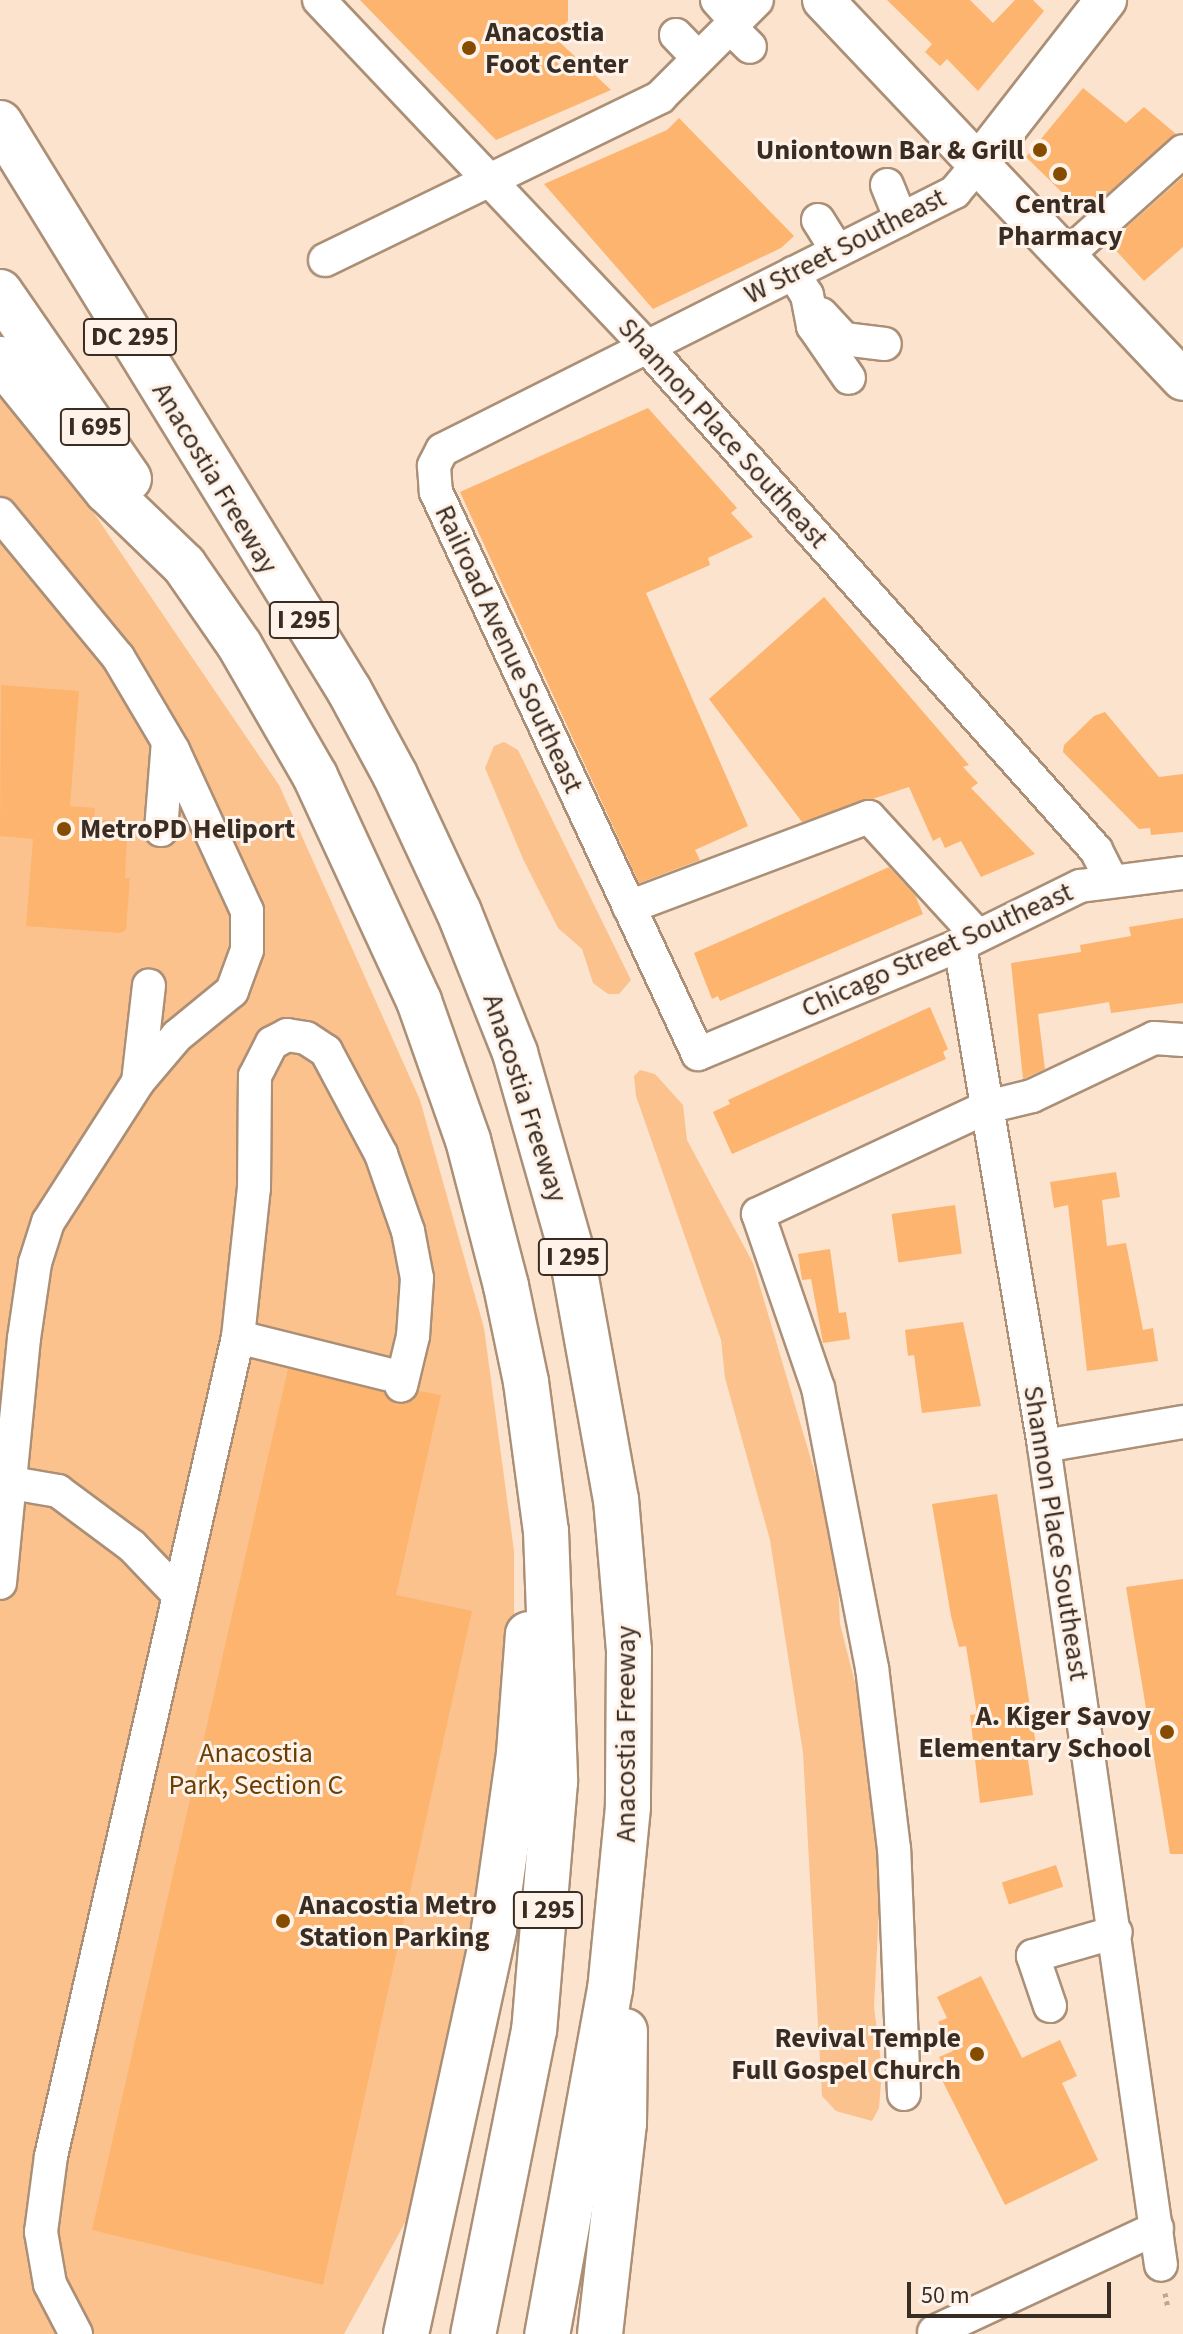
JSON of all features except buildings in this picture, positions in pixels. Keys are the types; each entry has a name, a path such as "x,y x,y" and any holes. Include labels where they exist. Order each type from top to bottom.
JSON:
{"highway":[{"name":"Anacostia Freeway","path":"0,123 259,551 349,690 418,821 497,1005 545,1151 582,1299 616,1499 629,1650 626,1865 603,2032 547,2334"},
{"name":"I 695","path":"0,175 172,437 259,551"},
{"name":"I 695","path":"0,292 184,565"},
{"path":"0,359 107,491 184,565"},
{"name":"I 295","path":"184,565 240,646 315,776 419,1001 468,1140 494,1237 526,1382 540,1480 553,1630 550,1880 526,2077 473,2334"},
{"path":"406,2334 503,1870 519,1753 540,1480"},
{"path":"600,2334 624,2123 626,1865"}],"main road":[{"path":"823,0 1183,380"},
{"name":"W Street Southeast","path":"979,163 1106,0"}],"street":[{"name":"Shannon Place Southeast","path":"319,0 490,176 646,346 1096,850 1111,879"},
{"path":"325,260 490,176 660,97 690,79 738,19"},
{"path":"676,35 690,79"},
{"path":"1066,256 1183,151"},
{"name":"W Street Southeast","path":"646,346 955,192 979,163"},
{"path":"887,185 901,219"},
{"path":"818,220 837,251"},
{"path":"793,273 812,308 844,339 885,344"},
{"path":"812,308 813,326 849,378"},
{"name":"Railroad Avenue Southeast","path":"646,346 442,450 434,466 436,492 698,1054"},
{"path":"0,514 118,657 168,742 247,911 247,950 232,991 177,1036 138,1082 81,1166 44,1236 24,1338 5,1482 0,1583"},
{"path":"161,830 168,742"},
{"path":"629,907 869,817 969,941"},
{"name":"Chicago Street Southeast","path":"698,1054 969,941 1080,886 1111,879 1183,873"},
{"name":"Shannon Place Southeast","path":"969,941 987,1107 1044,1446 1116,1932 1161,2265"},
{"path":"138,1082 149,986"},
{"path":"76,2334 50,2284 41,2232 49,2171 238,1337 254,1188 255,1076 272,1043 287,1035 306,1038 326,1051 381,1154 408,1231 417,1278 413,1336 394,1380 238,1337"},
{"path":"904,2094 894,1849 872,1668 818,1388 758,1214 987,1107 1032,1096 1154,1038 1183,1040"},
{"path":"1044,1446 1183,1422"},
{"path":"5,1482 58,1491 132,1546 179,1595"},
{"path":"1050,2006 1033,1956 1116,1932"},
{"path":"934,2332 1157,2228"}],"green space":[{"name":"Anacostia Park, Section C","path":"0,389 72,481 279,785 420,1100 484,1328 514,1551 514,1812 413,2208 344,2334 0,2334"},
{"path":"504,742 518,750 631,980 619,994 608,994 593,983 582,949 558,928 523,859 485,768 494,746"},
{"path":"640,1070 655,1074 683,1105 687,1140 753,1263 825,1507 838,1582 840,1624 864,1718 875,1806 879,1908 874,2007 882,2070 879,2108 872,2121 836,2111 822,2096 803,1753 770,1540 725,1378 721,1340 636,1096 634,1076"}],"place":[{"name":"Anacostia Foot Center","path":"469,48"},
{"name":"Uniontown Bar & Grill","path":"1040,150"},
{"name":"Central Pharmacy","path":"1060,174"},
{"name":"MetroPD Heliport","path":"64,829"},
{"name":"A. Kiger Savoy Elementary School","path":"1167,1732"},
{"name":"Anacostia Metro Station Parking","path":"283,1921"},
{"name":"Revival Temple Full Gospel Church","path":"977,2054"}]}
